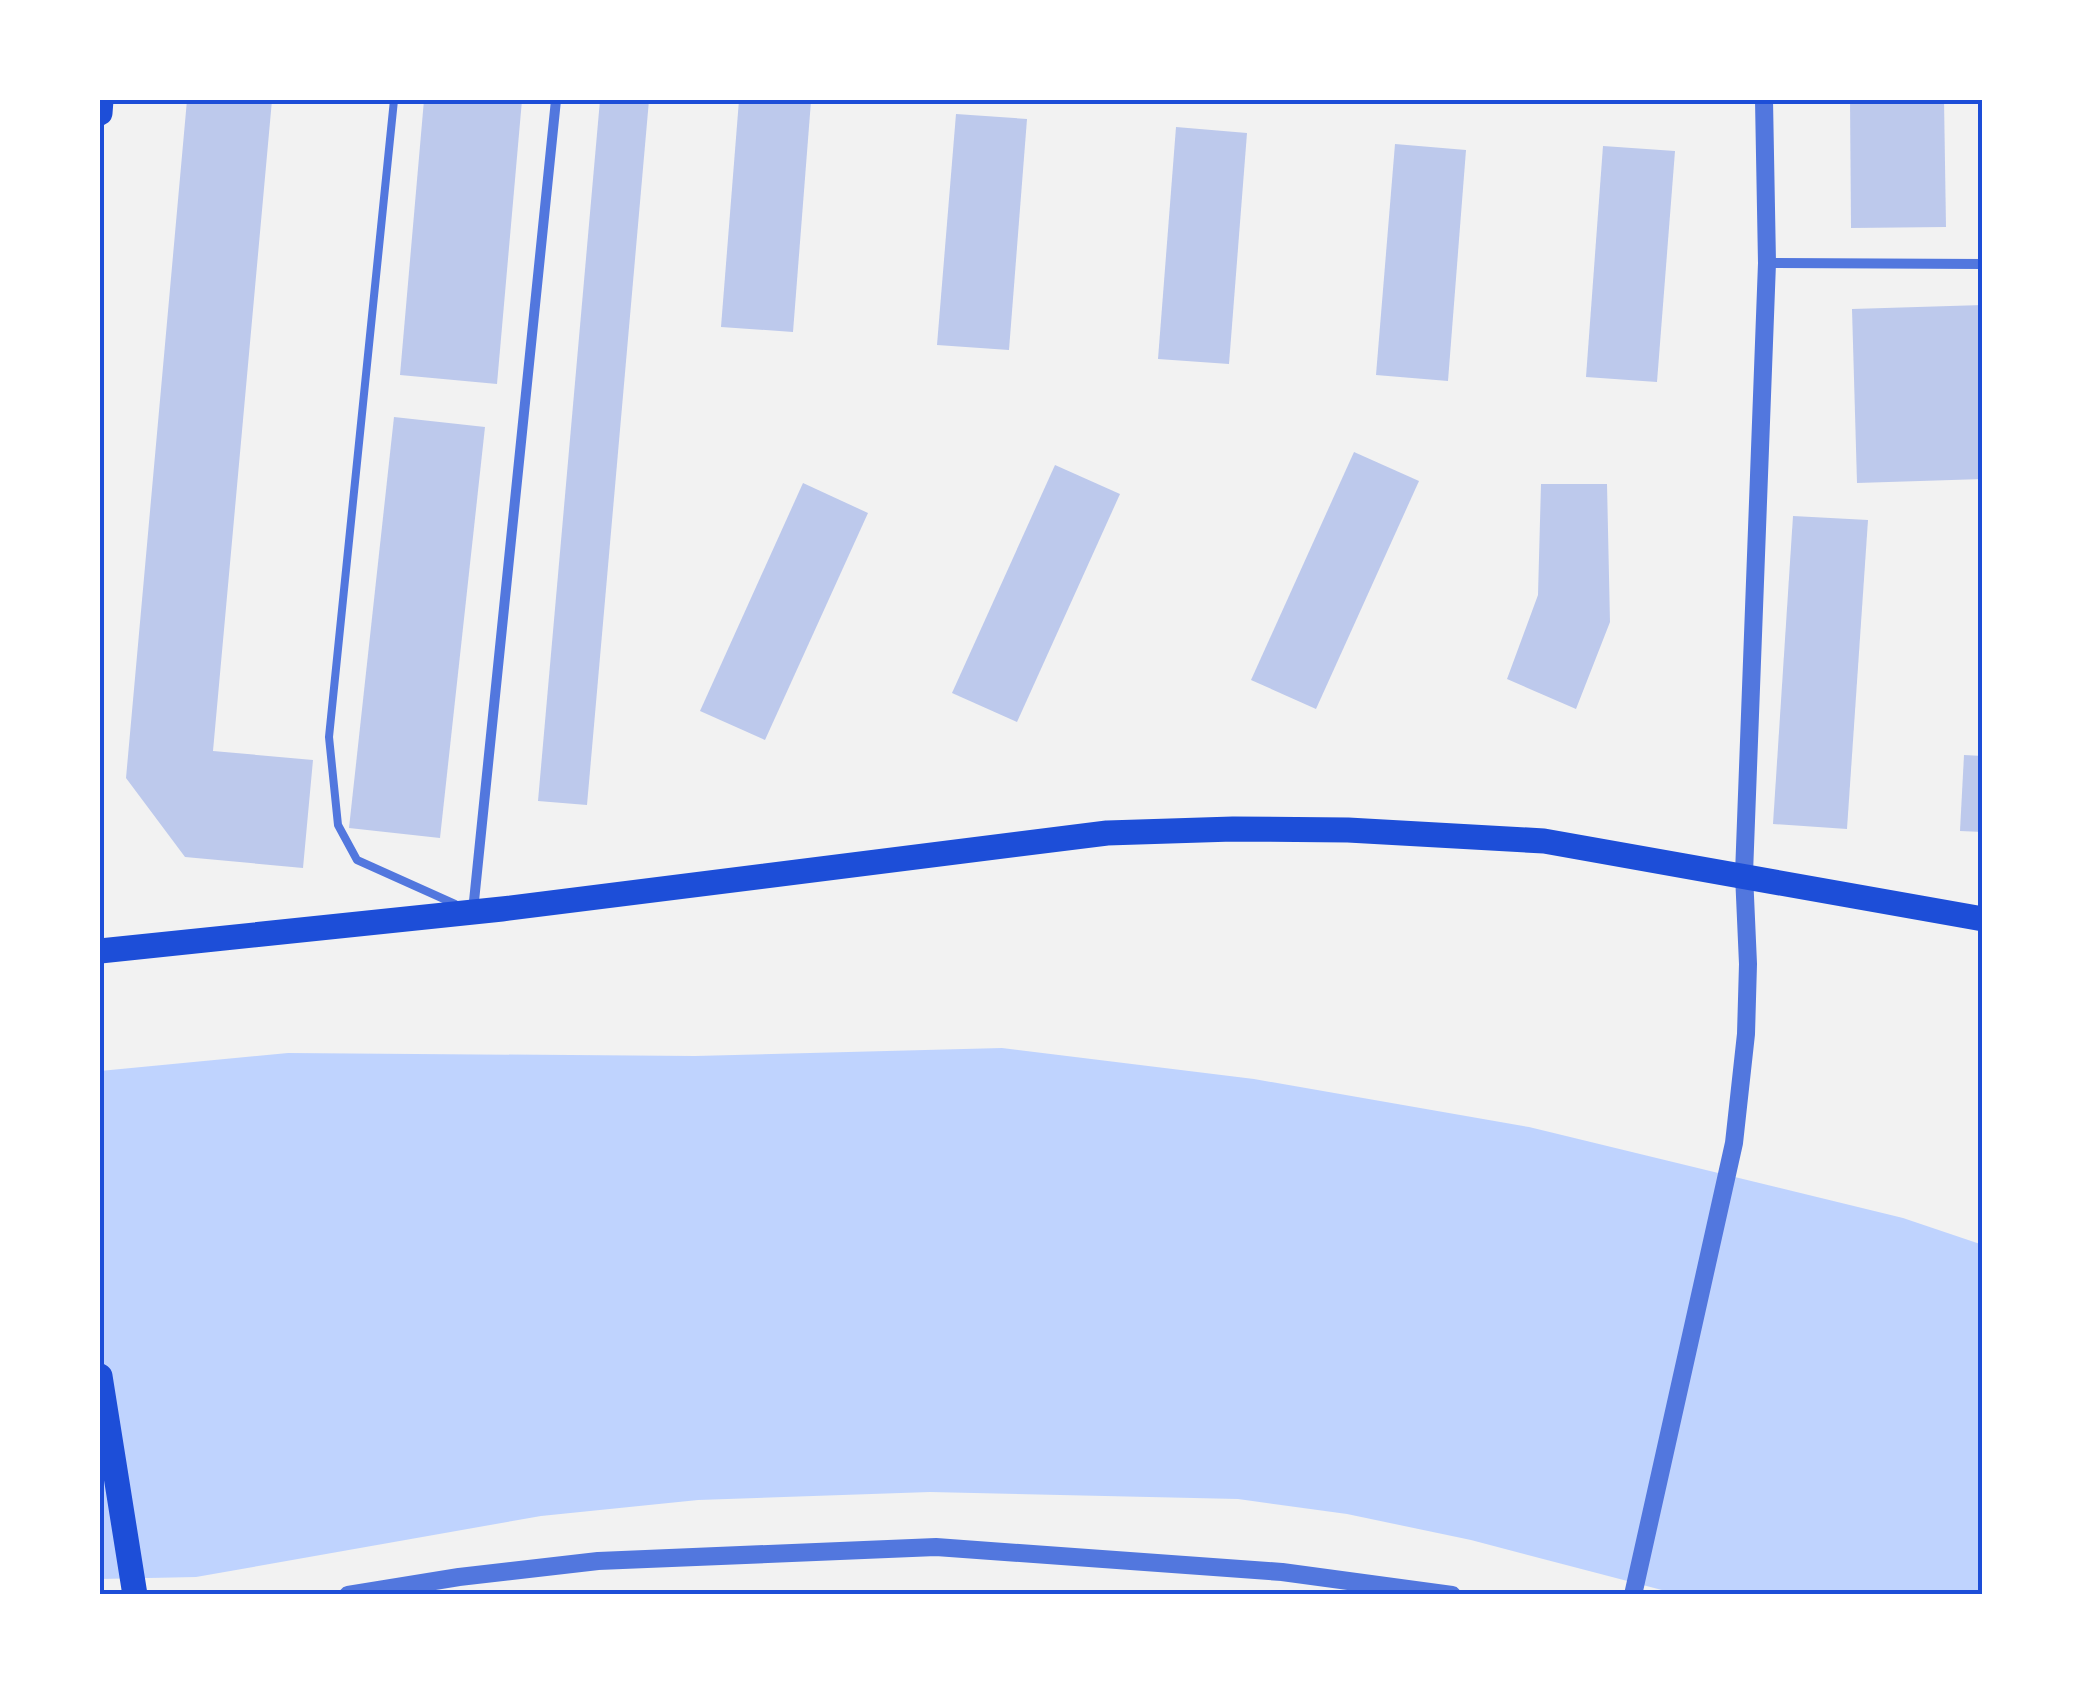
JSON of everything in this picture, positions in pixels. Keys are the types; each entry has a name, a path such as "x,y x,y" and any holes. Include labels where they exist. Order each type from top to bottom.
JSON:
{"main road":[{"path":"100,113 101,100"},
{"path":"100,951 473,912 1107,833 1215,830 1348,830 1544,841 1983,919"},
{"path":"100,1376 135,1592"}],"street":[{"path":"473,912 556,100"},
{"path":"1634,1595 1734,1143 1746,1034 1744,874 1767,263 1764,100"},
{"path":"1767,263 1983,264"},
{"path":"348,1595 598,1562 936,1547 1282,1572 1452,1595"}],"lane":[{"path":"394,100 330,737 336,807 338,824 357,860 473,912"}],"water":[{"path":"1002,1048 1254,1079 1529,1127 1903,1218 1983,1245 1983,1595 1681,1595 1471,1540 1347,1514 1238,1499 930,1492 698,1500 541,1516 196,1577 100,1579 100,1071 288,1053 695,1056"}],"building":[{"path":"187,100 272,100 213,751 313,760 303,868 185,857 126,778"},
{"path":"424,100 522,100 497,384 400,375"},
{"path":"600,100 649,100 587,805 538,801"},
{"path":"739,100 811,101 793,332 721,327"},
{"path":"1850,100 1944,100 1946,227 1851,228"},
{"path":"956,114 1027,119 1009,350 937,345"},
{"path":"1176,127 1247,133 1229,364 1158,359"},
{"path":"1395,144 1466,150 1448,381 1376,375"},
{"path":"1603,146 1675,151 1657,382 1586,377"},
{"path":"1983,305 1983,479 1857,483 1852,309"},
{"path":"394,417 485,427 440,838 349,828"},
{"path":"1354,452 1419,481 1316,709 1251,680"},
{"path":"1055,465 1120,494 1017,722 952,693"},
{"path":"803,483 868,513 765,740 700,711"},
{"path":"1541,484 1607,484 1610,622 1576,709 1507,679 1538,595"},
{"path":"1793,516 1868,520 1847,829 1773,824"},
{"path":"1964,755 1983,756 1983,832 1960,831"}]}
